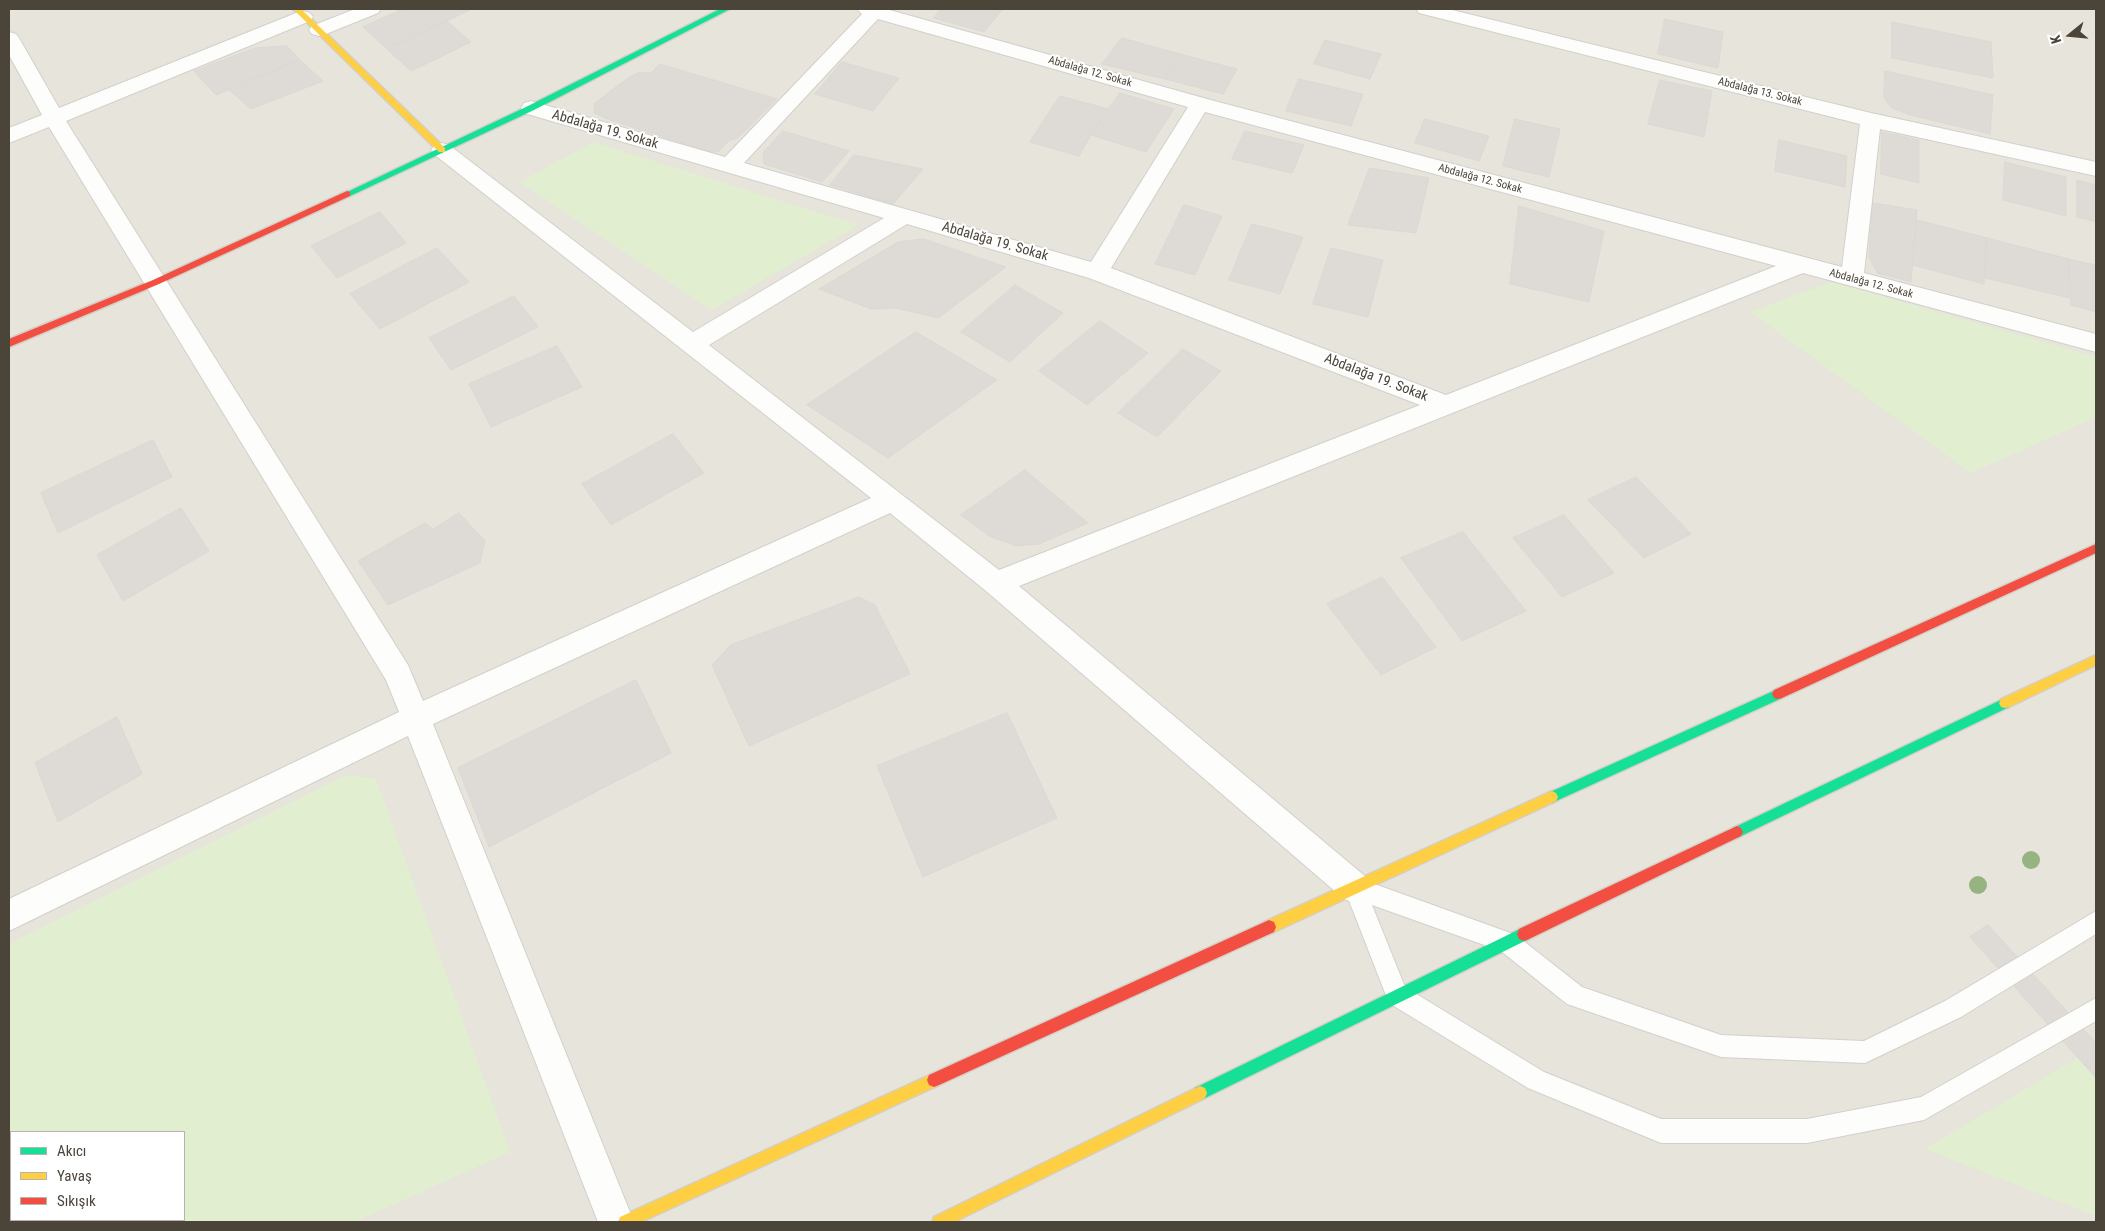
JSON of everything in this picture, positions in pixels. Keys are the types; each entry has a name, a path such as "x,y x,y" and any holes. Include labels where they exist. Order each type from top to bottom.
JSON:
{"main road":[{"path":"9,343 156,282 442,150 531,108 719,11"},
{"path":"300,13 442,150"},
{"path":"625,1222 2096,548"},
{"path":"939,1222 1396,995 2096,660"}],"street":[{"path":"319,30 371,9"},
{"name":"Abdalağa 13. Sokak","path":"1426,9 1871,120 2096,169"},
{"path":"730,165 870,10"},
{"name":"Abdalağa 12. Sokak","path":"870,10 1200,104 2096,343"},
{"path":"9,136 300,13"},
{"path":"9,38 54,118 398,674 616,1222"},
{"path":"1097,272 1200,104"},
{"name":"Abdalağa 19. Sokak","path":"531,108 1097,272 1448,406"},
{"path":"1852,278 1871,120"},
{"path":"442,150 996,583 1355,888"},
{"path":"692,344 904,216"},
{"path":"996,583 1801,265"},
{"path":"9,915 416,718 892,500"}],"lane":[{"path":"1355,888 1508,943 1575,996 1721,1046 1865,1052 1953,1009 2096,922"},
{"path":"1355,888 1396,995 1536,1080 1661,1131 1807,1131 1924,1108 2096,1009"}],"shaded area":[{"path":"9,9 2096,9 2096,1222 9,1222"}],"green space":[{"path":"593,142 858,225 712,310 520,182"},
{"path":"1832,282 2096,357 2096,417 1971,473 1750,312"},
{"path":"346,775 376,779 510,1152 355,1222 17,1222 185,1221 185,1131 10,1131 10,1193 9,944"},
{"path":"2096,1047 2096,1216 1925,1149"}],"building":[{"path":"403,9 472,9 387,49 363,27"},
{"path":"941,9 1003,9 984,32 934,18"},
{"path":"1665,19 1723,32 1718,68 1658,54"},
{"path":"447,21 471,42 411,71 387,49"},
{"path":"1892,22 1991,42 1993,78 1892,58"},
{"path":"1122,38 1180,54 1165,79 1102,64"},
{"path":"1325,40 1381,54 1370,79 1314,64"},
{"path":"287,46 300,60 216,95 194,71 255,48"},
{"path":"1180,54 1237,69 1223,94 1165,79"},
{"path":"300,60 323,81 251,109 228,89"},
{"path":"842,62 899,78 873,111 815,94"},
{"path":"660,64 777,99 738,138 730,140 718,152 708,151 610,120 594,113 595,103 629,77 640,72 651,73"},
{"path":"1885,71 1993,95 1990,134 1910,115 1892,108 1884,98"},
{"path":"1299,79 1363,94 1351,126 1286,111"},
{"path":"1660,80 1712,91 1704,137 1648,124"},
{"path":"1120,93 1174,109 1146,152 1091,135"},
{"path":"1060,96 1109,109 1079,156 1030,142"},
{"path":"1425,119 1489,136 1479,161 1415,143"},
{"path":"1515,119 1560,129 1549,177 1503,166"},
{"path":"783,131 849,151 822,182 764,164 763,153"},
{"path":"1245,131 1304,145 1292,173 1232,159"},
{"path":"1882,132 1919,140 1919,183 1881,174"},
{"path":"1779,140 1847,156 1845,187 1775,171"},
{"path":"854,155 923,169 893,204 830,185"},
{"path":"2005,162 2066,177 2066,216 2003,200"},
{"path":"1370,168 1429,178 1416,233 1348,225"},
{"path":"2077,180 2096,185 2096,222 2077,217"},
{"path":"1873,203 1917,210 1911,282 1877,273 1869,257"},
{"path":"1184,205 1222,216 1195,275 1155,264"},
{"path":"1519,206 1604,231 1589,302 1510,284"},
{"path":"380,212 406,243 337,278 311,246"},
{"path":"1917,220 1987,238 1984,284 1913,265"},
{"path":"1252,224 1303,237 1280,294 1229,280"},
{"path":"1987,238 2069,259 2070,298 1985,278"},
{"path":"924,239 1006,267 938,318 896,308 871,309 819,289 898,242"},
{"path":"437,248 469,282 380,329 350,294"},
{"path":"1331,248 1383,260 1368,317 1313,304"},
{"path":"2069,259 2096,265 2096,312 2071,305"},
{"path":"1015,285 1063,313 1010,362 961,332"},
{"path":"514,296 538,327 451,370 429,338"},
{"path":"1100,321 1148,353 1087,405 1039,371"},
{"path":"916,332 997,380 888,458 807,405"},
{"path":"557,346 582,387 491,427 469,384"},
{"path":"1183,349 1221,371 1157,437 1118,413"},
{"path":"673,434 704,473 611,525 582,484"},
{"path":"153,440 172,477 58,533 41,493"},
{"path":"1025,470 1088,523 1039,544 1016,546 989,536 961,515"},
{"path":"1636,477 1691,534 1644,558 1588,500"},
{"path":"181,508 209,551 123,601 97,555"},
{"path":"459,513 485,541 480,563 388,605 358,561 425,523 433,529"},
{"path":"1564,515 1614,573 1562,597 1513,538"},
{"path":"1463,532 1526,611 1462,641 1401,558"},
{"path":"1382,577 1436,647 1381,675 1327,604"},
{"path":"859,597 875,605 910,674 749,746 712,665 731,645"},
{"path":"636,680 671,753 489,847 458,768"},
{"path":"1007,713 1057,818 923,877 877,766"},
{"path":"117,717 142,774 58,822 35,763"},
{"path":"1988,925 2096,1043 2096,1078 1970,937"}],"traffic: fast":[{"path":"347,194 531,108 726,9"},
{"path":"1552,797 1778,694"},
{"path":"1737,832 2005,703"},
{"path":"1200,1093 1524,934"}],"traffic: slow":[{"path":"297,9 442,150"},
{"path":"2005,703 2096,660"},
{"path":"1269,927 1552,797"},
{"path":"625,1222 934,1080"},
{"path":"939,1222 1200,1093"}],"traffic: jam":[{"path":"9,343 156,282 347,194"},
{"path":"1778,694 2096,548"},
{"path":"1524,934 1737,832"},
{"path":"934,1080 1269,927"}]}
